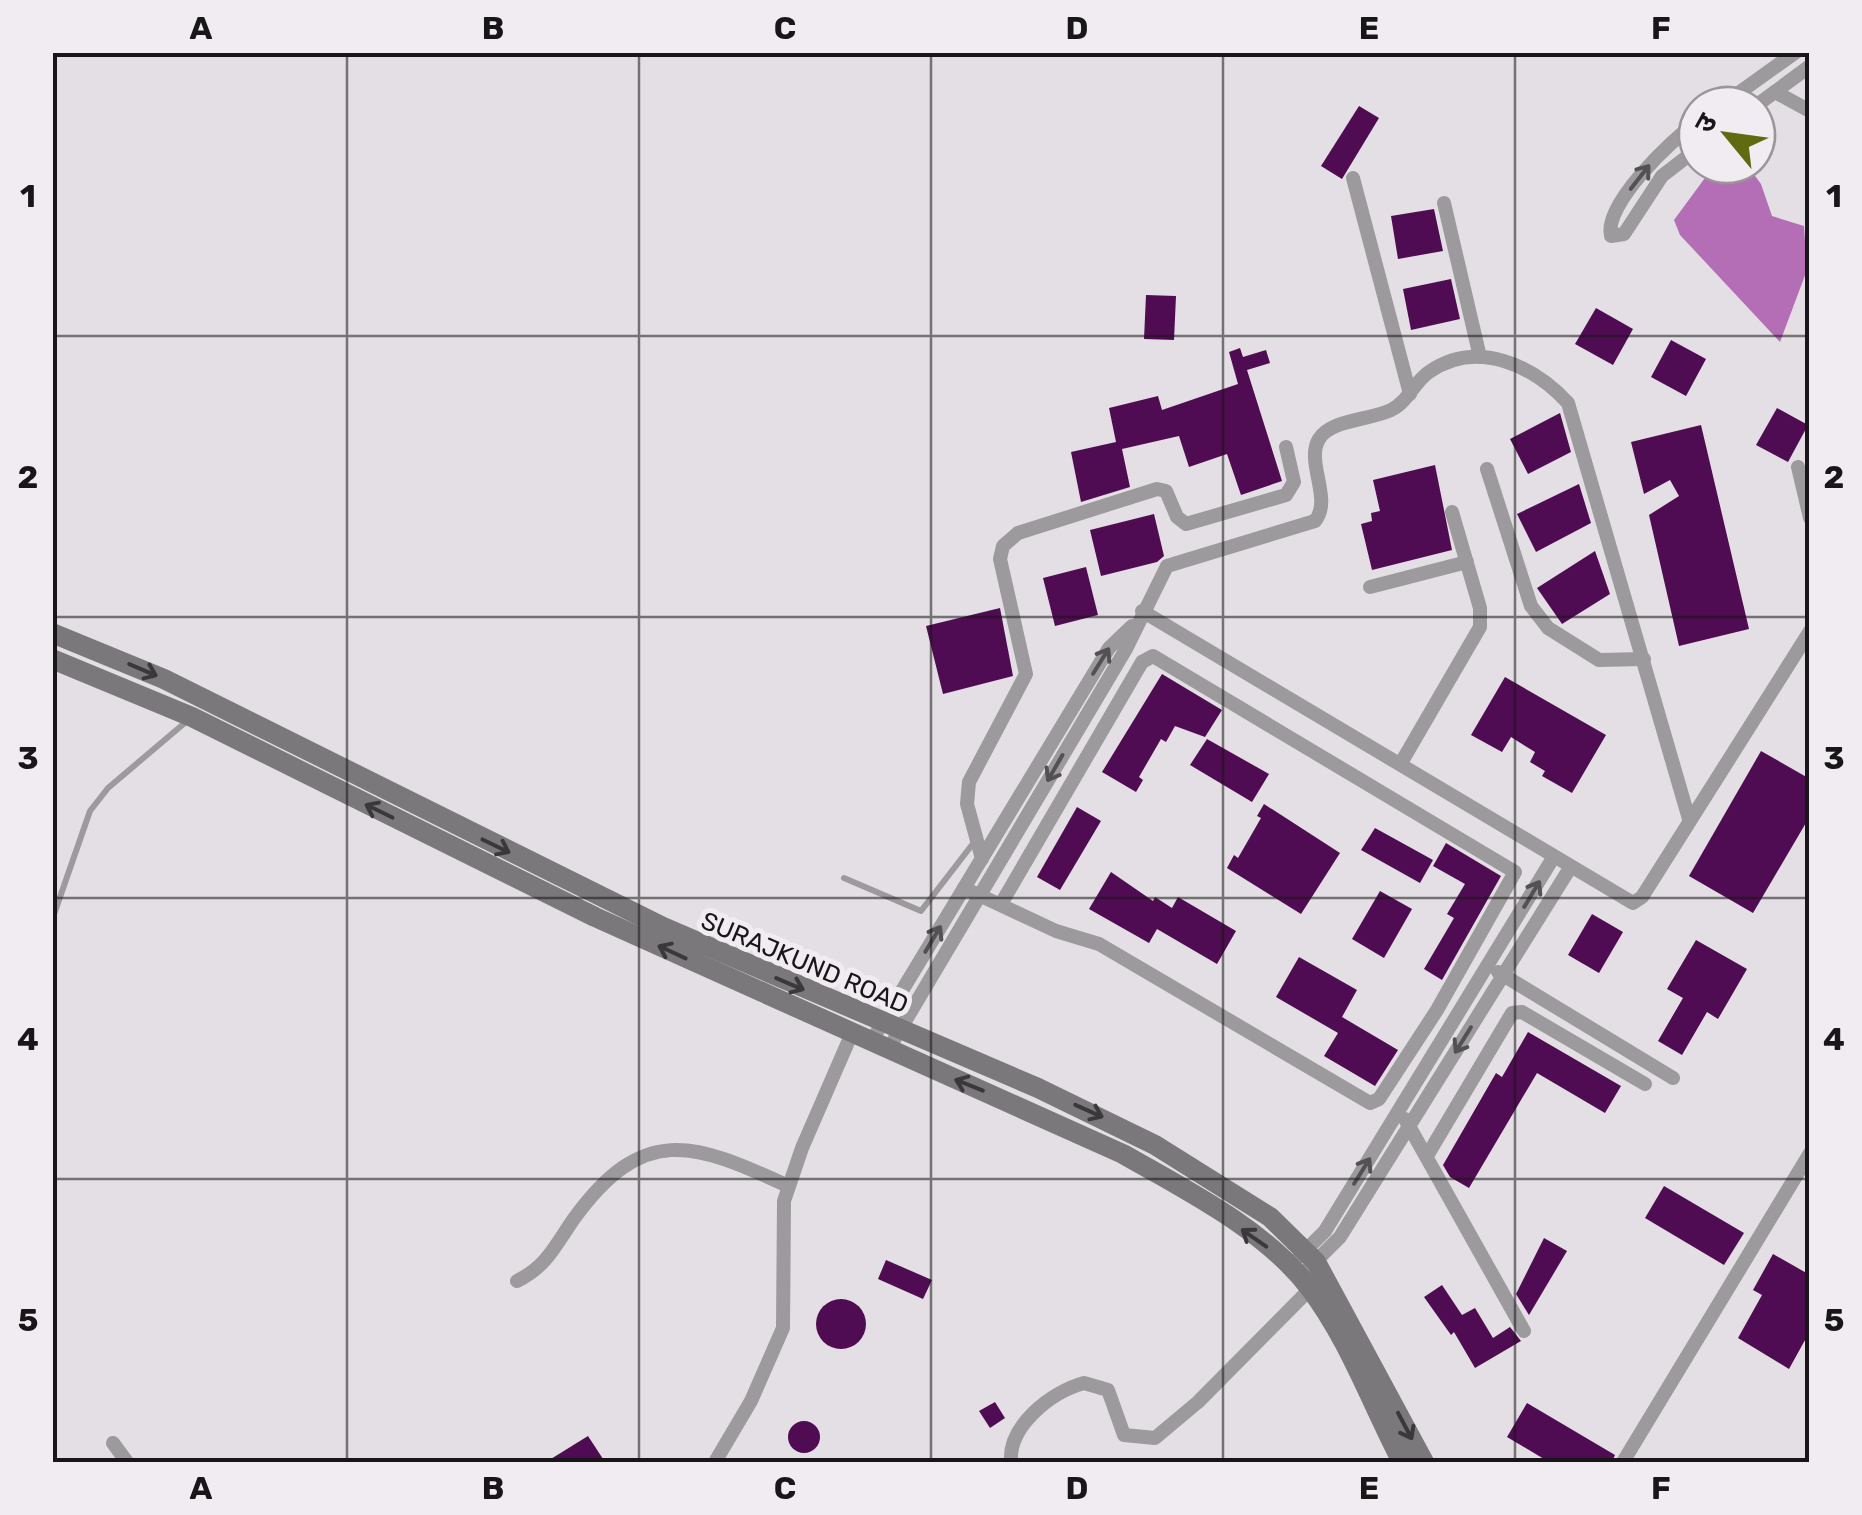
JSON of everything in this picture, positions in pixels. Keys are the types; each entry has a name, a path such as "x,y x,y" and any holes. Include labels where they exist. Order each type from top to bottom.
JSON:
{"main road":[{"name":"SURAJKUND ROAD","path":"52,633 164,678 663,927 1114,1122 1248,1202 1311,1256 1424,1462"},
{"name":"SURAJKUND ROAD","path":"52,659 192,717 595,917 1123,1154 1202,1201 1300,1278 1348,1352 1402,1462"}],"street":[{"path":"1750,85 1796,52"},
{"path":"1777,91 1810,66"},
{"path":"1777,93 1810,111"},
{"path":"1677,138 1633,184 1610,225 1611,236 1624,234 1662,176 1677,164"},
{"path":"1353,178 1410,394"},
{"path":"1444,202 1480,356"},
{"path":"890,1026 964,888 1109,648 1139,616 1175,560 1315,522 1321,512 1316,448 1320,436 1330,429 1394,409 1434,369 1480,356 1496,357 1523,368 1568,404 1688,819"},
{"path":"982,859 967,804 969,782 1026,674 1000,559 1008,539 1156,489 1166,490 1179,520 1186,524 1286,495 1294,482 1286,447"},
{"path":"1798,467 1810,518"},
{"path":"1487,469 1532,606 1541,621 1598,660 1644,659"},
{"path":"1401,763 1477,636 1480,608 1452,512"},
{"path":"1370,588 1466,562"},
{"path":"1139,616 1401,763 1570,868 1636,902 1810,631"},
{"path":"715,1462 750,1401 783,1328 782,1214 788,1186 871,1042 890,1026 980,896 1126,649 1139,616"},
{"path":"964,888 1056,931 1099,944 1370,1103 1379,1099 1437,1010 1514,871 1153,656 1142,662 1001,904"},
{"path":"1012,1462 1013,1438 1027,1420 1084,1383 1108,1390 1124,1434 1155,1438 1198,1402 1300,1278 1324,1231 1553,858"},
{"path":"1311,1256 1340,1236 1570,868"},
{"path":"1489,966 1673,1078"},
{"path":"1437,1010 1454,1024"},
{"path":"1481,1011 1504,1024"},
{"path":"1426,1156 1512,1013 1522,1012 1645,1084"},
{"path":"1400,1110 1524,1331"},
{"path":"516,1281 548,1261 573,1220 601,1188 656,1150 679,1148 710,1154 788,1186"},
{"path":"1623,1462 1810,1153"},
{"path":"113,1442 128,1462"}],"lane":[{"path":"52,920 77,840 98,800 192,717"},
{"path":"844,878 922,911 976,840"}],"shaded area":[{"path":"1700,185 1761,185 1772,216 1804,226 1807,270 1780,342 1680,235 1674,220"}],"building":[{"path":"1359,106 1379,118 1342,179 1321,166"},
{"path":"1434,209 1443,251 1398,259 1391,216"},
{"path":"1451,279 1460,319 1411,330 1403,289"},
{"path":"1146,295 1176,296 1174,340 1144,339"},
{"path":"1596,308 1633,329 1613,365 1575,344"},
{"path":"1671,340 1706,359 1686,396 1651,377"},
{"path":"1240,348 1243,357 1266,350 1270,363 1247,370 1282,481 1241,495 1227,454 1189,467 1179,436 1122,449 1130,487 1081,502 1071,452 1116,442 1109,408 1158,396 1162,410 1238,384 1229,352"},
{"path":"1777,408 1808,425 1788,462 1756,445"},
{"path":"1560,413 1571,452 1528,474 1510,439"},
{"path":"1701,425 1749,629 1679,646 1649,515 1679,496 1670,480 1644,494 1631,442"},
{"path":"1435,465 1452,550 1372,570 1361,524 1372,521 1371,513 1380,511 1373,480"},
{"path":"1579,484 1591,523 1536,552 1517,514"},
{"path":"1154,514 1164,556 1157,562 1101,576 1090,530"},
{"path":"1595,551 1610,594 1562,624 1537,588"},
{"path":"1086,567 1098,615 1055,626 1043,578"},
{"path":"1000,608 1013,676 943,694 926,626"},
{"path":"1162,674 1222,710 1205,737 1175,726 1166,742 1161,739 1139,777 1143,780 1136,792 1102,772"},
{"path":"1505,677 1606,735 1572,793 1542,776 1545,771 1530,762 1535,752 1511,737 1502,752 1471,735"},
{"path":"1207,739 1269,774 1252,802 1190,765"},
{"path":"1761,751 1810,779 1810,816 1753,913 1689,876"},
{"path":"1264,804 1340,853 1301,914 1227,868 1234,855 1238,858 1261,818 1257,816"},
{"path":"1077,807 1101,821 1060,890 1037,877"},
{"path":"1375,828 1433,860 1420,883 1361,850"},
{"path":"1446,843 1501,876 1442,980 1424,969 1454,918 1447,914 1465,884 1433,866"},
{"path":"1111,872 1153,901 1155,897 1172,908 1178,897 1236,931 1217,964 1157,929 1149,943 1089,909"},
{"path":"1380,891 1412,909 1384,958 1352,939"},
{"path":"1592,914 1623,932 1599,973 1568,955"},
{"path":"1696,940 1747,969 1718,1019 1707,1012 1682,1055 1658,1041 1683,998 1667,989"},
{"path":"1299,957 1357,990 1342,1017 1398,1050 1375,1086 1324,1056 1338,1033 1276,997"},
{"path":"1528,1032 1621,1086 1605,1113 1537,1073 1469,1188 1450,1177 1443,1165 1496,1073 1502,1077"},
{"path":"1664,1186 1744,1233 1724,1265 1645,1218"},
{"path":"1544,1238 1567,1251 1529,1315 1516,1294"},
{"path":"1773,1254 1810,1275 1810,1331 1789,1369 1738,1338 1762,1295 1753,1290"},
{"path":"886,1260 932,1280 923,1299 878,1279"},
{"path":"1442,1285 1462,1315 1475,1308 1493,1338 1510,1327 1521,1341 1475,1368 1454,1332 1451,1335 1424,1297"},
{"path":"841,1299 859,1306 866,1324 859,1342 841,1349 823,1342 816,1324 823,1306"},
{"path":"995,1402 1005,1418 990,1428 979,1411"},
{"path":"1527,1403 1615,1455 1612,1462 1549,1462 1507,1437"},
{"path":"804,1421 815,1426 820,1437 815,1448 804,1453 793,1448 788,1437 793,1426"},
{"path":"588,1436 605,1462 546,1462"}]}
